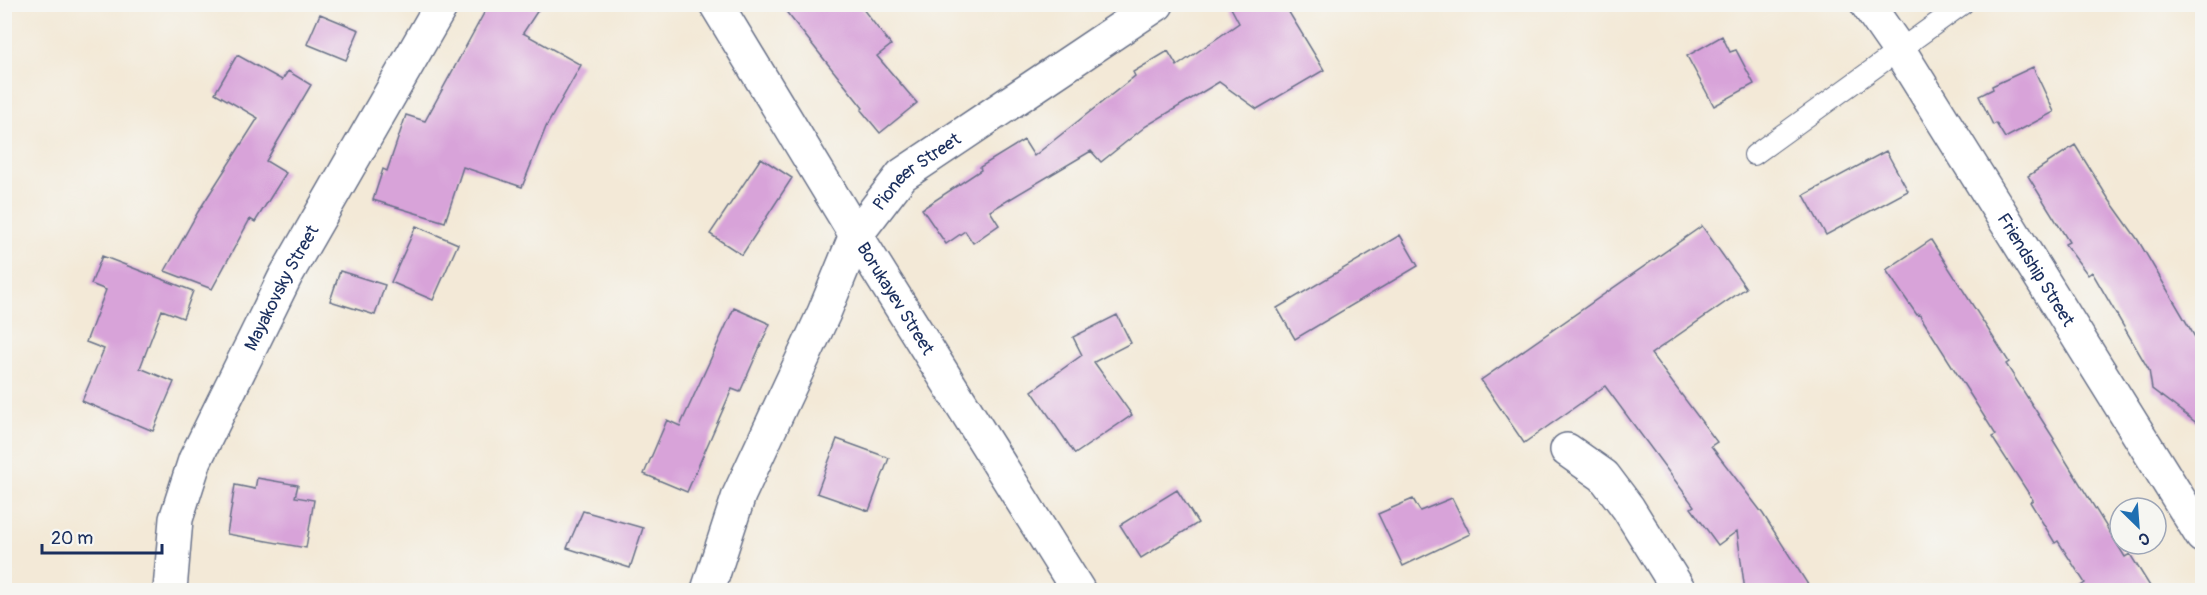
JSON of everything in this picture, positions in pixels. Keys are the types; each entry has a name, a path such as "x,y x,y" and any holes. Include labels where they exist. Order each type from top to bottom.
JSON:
{"street":[{"name":"Mayakovsky Street","path":"170,591 176,519 195,460 285,277 442,4"},
{"name":"Borukayev Street","path":"716,4 856,235 1078,591"},
{"name":"Pioneer Street","path":"708,591 739,495 824,313 856,235 902,176 1157,4"},
{"name":"Friendship Street","path":"1867,4 1899,50 2202,536"},
{"path":"1567,450 1604,476 1628,508 1679,591"}],"lane":[{"path":"1754,155 1963,4"}],"building":[{"path":"489,4 542,4 523,33 581,65 546,127 522,187 463,167 445,222 373,200 383,169 387,171 406,115 425,121"},
{"path":"780,4 859,4 891,45 877,56 917,103 880,133 861,110 863,108"},
{"path":"1229,4 1284,4 1324,70 1257,109 1219,82 1146,126 1101,162 1091,151 990,211 999,225 973,243 965,231 946,244 922,209 981,170 980,167 1024,140 1034,156 1135,76 1133,72 1168,51 1177,66 1239,23"},
{"path":"320,14 359,30 346,60 307,44"},
{"path":"1722,36 1730,52 1736,50 1754,84 1714,106 1687,56"},
{"path":"237,55 282,80 288,71 311,85 266,161 286,173 255,222 250,219 212,289 165,271 198,212 258,118 215,93"},
{"path":"2033,67 2054,112 2005,138 1996,123 1993,125 1979,96 1993,89 1992,86"},
{"path":"2075,145 2138,240 2202,349 2202,427 2152,389 2149,370 2092,272 2088,275 2065,244 2069,242 2028,176"},
{"path":"1886,151 1908,191 1826,235 1804,195"},
{"path":"761,158 792,178 742,255 710,234"},
{"path":"416,226 458,244 433,300 391,282"},
{"path":"1702,226 1746,288 1651,354 1717,442 1711,446 1763,514 1812,591 1745,591 1737,531 1718,545 1691,508 1694,506 1605,386 1524,443 1481,380"},
{"path":"1400,235 1418,266 1295,339 1277,308"},
{"path":"1931,240 2009,362 2006,364 2108,529 2108,556 2131,556 2153,591 2073,591 2085,583 2058,541 2055,543 2030,502 2033,500 1992,437 1996,435 1919,314 1917,315 1886,270"},
{"path":"102,256 193,291 183,318 162,310 140,368 174,382 153,431 82,401 104,349 86,342 106,290 91,284"},
{"path":"340,271 385,285 375,315 330,301"},
{"path":"734,308 770,324 740,392 732,389 687,492 644,474 667,420 680,426"},
{"path":"1117,315 1131,343 1094,362 1132,415 1075,454 1032,391 1082,355 1073,337"},
{"path":"837,439 889,458 869,511 817,493"},
{"path":"257,478 298,485 295,497 314,500 306,548 227,534 235,485 255,489"},
{"path":"1177,490 1198,523 1141,558 1120,525"},
{"path":"1452,498 1470,534 1403,566 1378,514 1413,499 1420,511"},
{"path":"583,511 643,528 630,568 567,548"}]}
